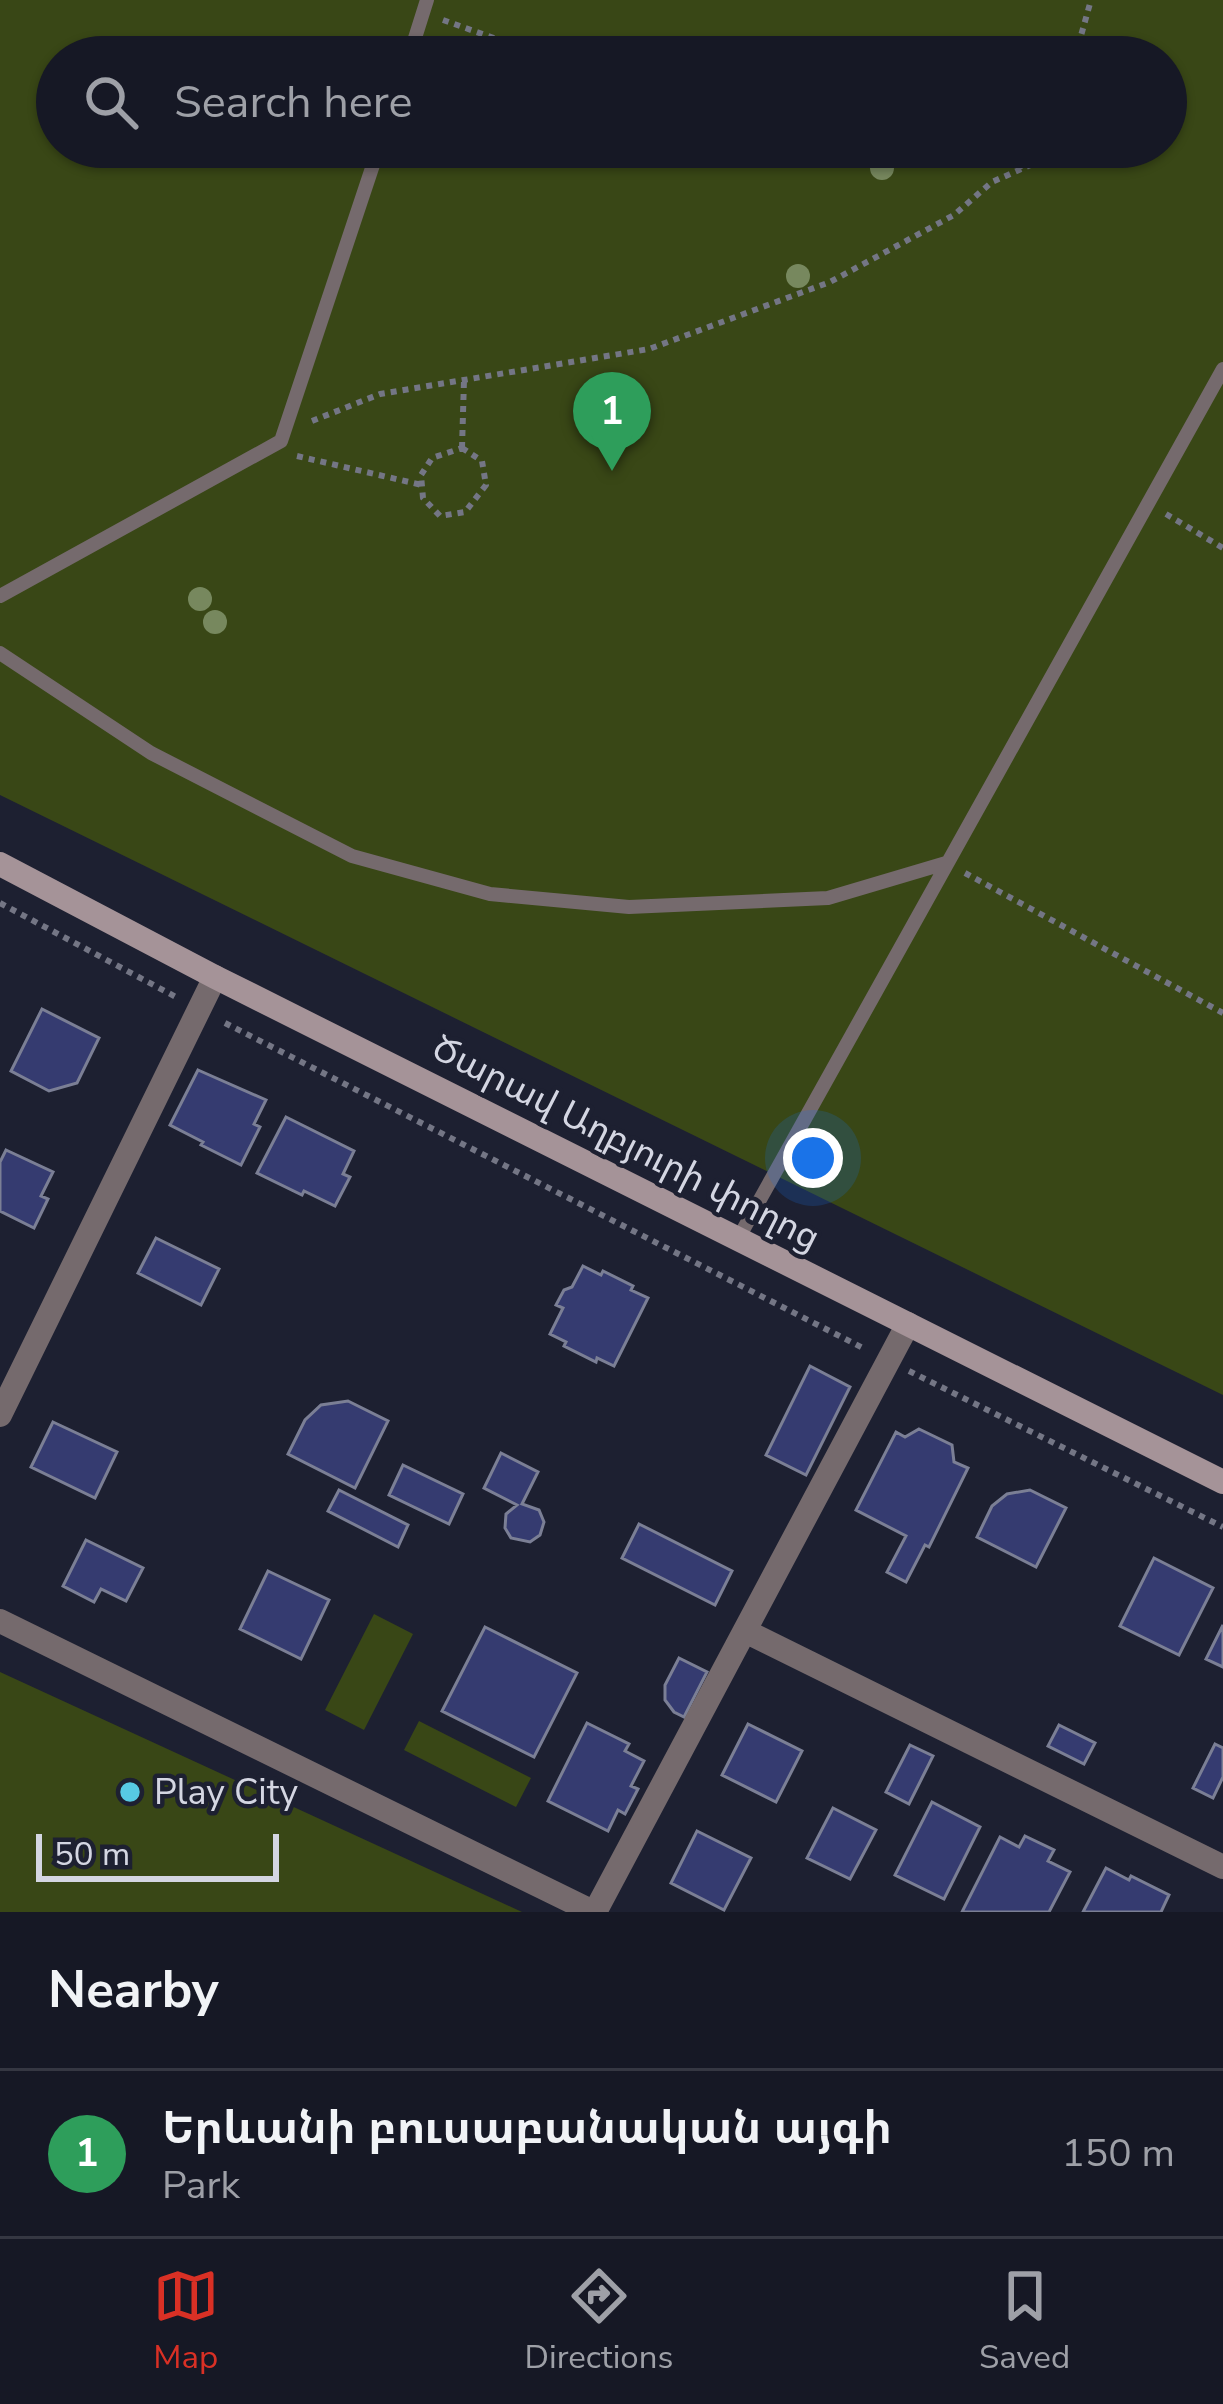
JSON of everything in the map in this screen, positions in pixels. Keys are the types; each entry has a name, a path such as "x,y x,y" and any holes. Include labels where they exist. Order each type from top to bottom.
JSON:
{"main road":[{"name":"Ծարավ Աղբյուրի փողոց","path":"0,864 215,977 1223,1481"}],"street":[{"path":"0,1415 215,977"},
{"path":"0,1621 594,1912 908,1324"},
{"path":"745,1631 1223,1867"}],"lane":[{"path":"416,36 425,6"},
{"path":"0,596 281,441 372,168"},
{"path":"738,1239 1223,369"},
{"path":"0,652 152,753 352,856 490,893 629,907 828,898 946,863"}],"path":[{"path":"1081,36 1091,0"},
{"path":"425,6 497,36"},
{"path":"286,432 380,394 649,349 830,282 954,215 992,182 1022,169"},
{"path":"462,448 464,380"},
{"path":"462,448 482,461 486,484 465,512 440,516 423,498 421,475 432,458 462,448"},
{"path":"267,449 422,485"},
{"path":"1147,504 1223,548"},
{"path":"946,863 1223,1013"},
{"path":"0,903 199,1009 1223,1527"}],"green space":[{"path":"0,0 1223,0 1223,1395 0,795"},
{"path":"374,1614 413,1634 364,1730 325,1710"},
{"name":"Play City","path":"0,1672 522,1912 0,1912"},
{"path":"419,1721 531,1778 516,1807 404,1750"}],"building":[{"path":"42,1009 99,1038 77,1083 49,1091 11,1071"},
{"path":"198,1070 266,1100 254,1124 260,1127 241,1165 170,1125"},
{"path":"286,1117 354,1151 343,1174 350,1177 335,1206 257,1173"},
{"path":"6,1150 53,1172 41,1196 48,1199 34,1228 0,1211 0,1162"},
{"path":"156,1238 219,1269 201,1305 138,1273"},
{"path":"583,1266 601,1275 603,1271 648,1298 614,1366 564,1346 566,1342 550,1334 563,1308 556,1305"},
{"path":"810,1366 850,1387 806,1475 766,1455"},
{"path":"348,1401 388,1421 355,1488 288,1454 305,1420 321,1405"},
{"path":"53,1422 117,1452 95,1498 31,1467"},
{"path":"919,1429 952,1445 954,1462 968,1468 906,1582 887,1572 906,1536 856,1510 896,1432 905,1437"},
{"path":"501,1453 538,1472 522,1504 539,1510 544,1522 540,1535 530,1542 511,1538 505,1528 506,1514 517,1505 484,1488"},
{"path":"403,1465 463,1494 449,1524 389,1495"},
{"path":"339,1490 408,1525 398,1547 328,1511"},
{"path":"1030,1490 1066,1508 1036,1567 977,1537 992,1506 1007,1494"},
{"path":"639,1524 732,1571 715,1605 622,1558"},
{"path":"86,1540 143,1568 126,1601 101,1589 94,1602 63,1586"},
{"path":"1154,1558 1213,1588 1179,1655 1120,1626"},
{"path":"268,1571 329,1600 301,1659 240,1629"},
{"path":"1223,1625 1223,1667 1206,1659"},
{"path":"485,1627 577,1673 534,1757 442,1711"},
{"path":"679,1658 707,1672 684,1717 665,1700 665,1685"},
{"path":"587,1723 629,1744 625,1751 644,1761 631,1786 638,1789 625,1814 618,1810 608,1831 548,1801"},
{"path":"748,1724 802,1751 776,1802 722,1775"},
{"path":"1059,1725 1095,1743 1084,1764 1048,1746"},
{"path":"1215,1744 1223,1748 1223,1777 1213,1798 1193,1788"},
{"path":"910,1745 933,1756 909,1804 886,1792"},
{"path":"932,1802 980,1827 944,1899 895,1875"},
{"path":"833,1808 876,1830 850,1879 807,1858"},
{"path":"697,1831 751,1858 724,1910 671,1883"},
{"path":"1025,1836 1054,1850 1048,1861 1070,1872 1049,1912 962,1912 1000,1837 1019,1847"},
{"path":"1106,1868 1169,1895 1161,1912 1083,1912"}],"place":[{"name":"Երևանի բուսաբանական այգի","path":"612,471"},
{"name":"Play City","path":"130,1792"}]}
